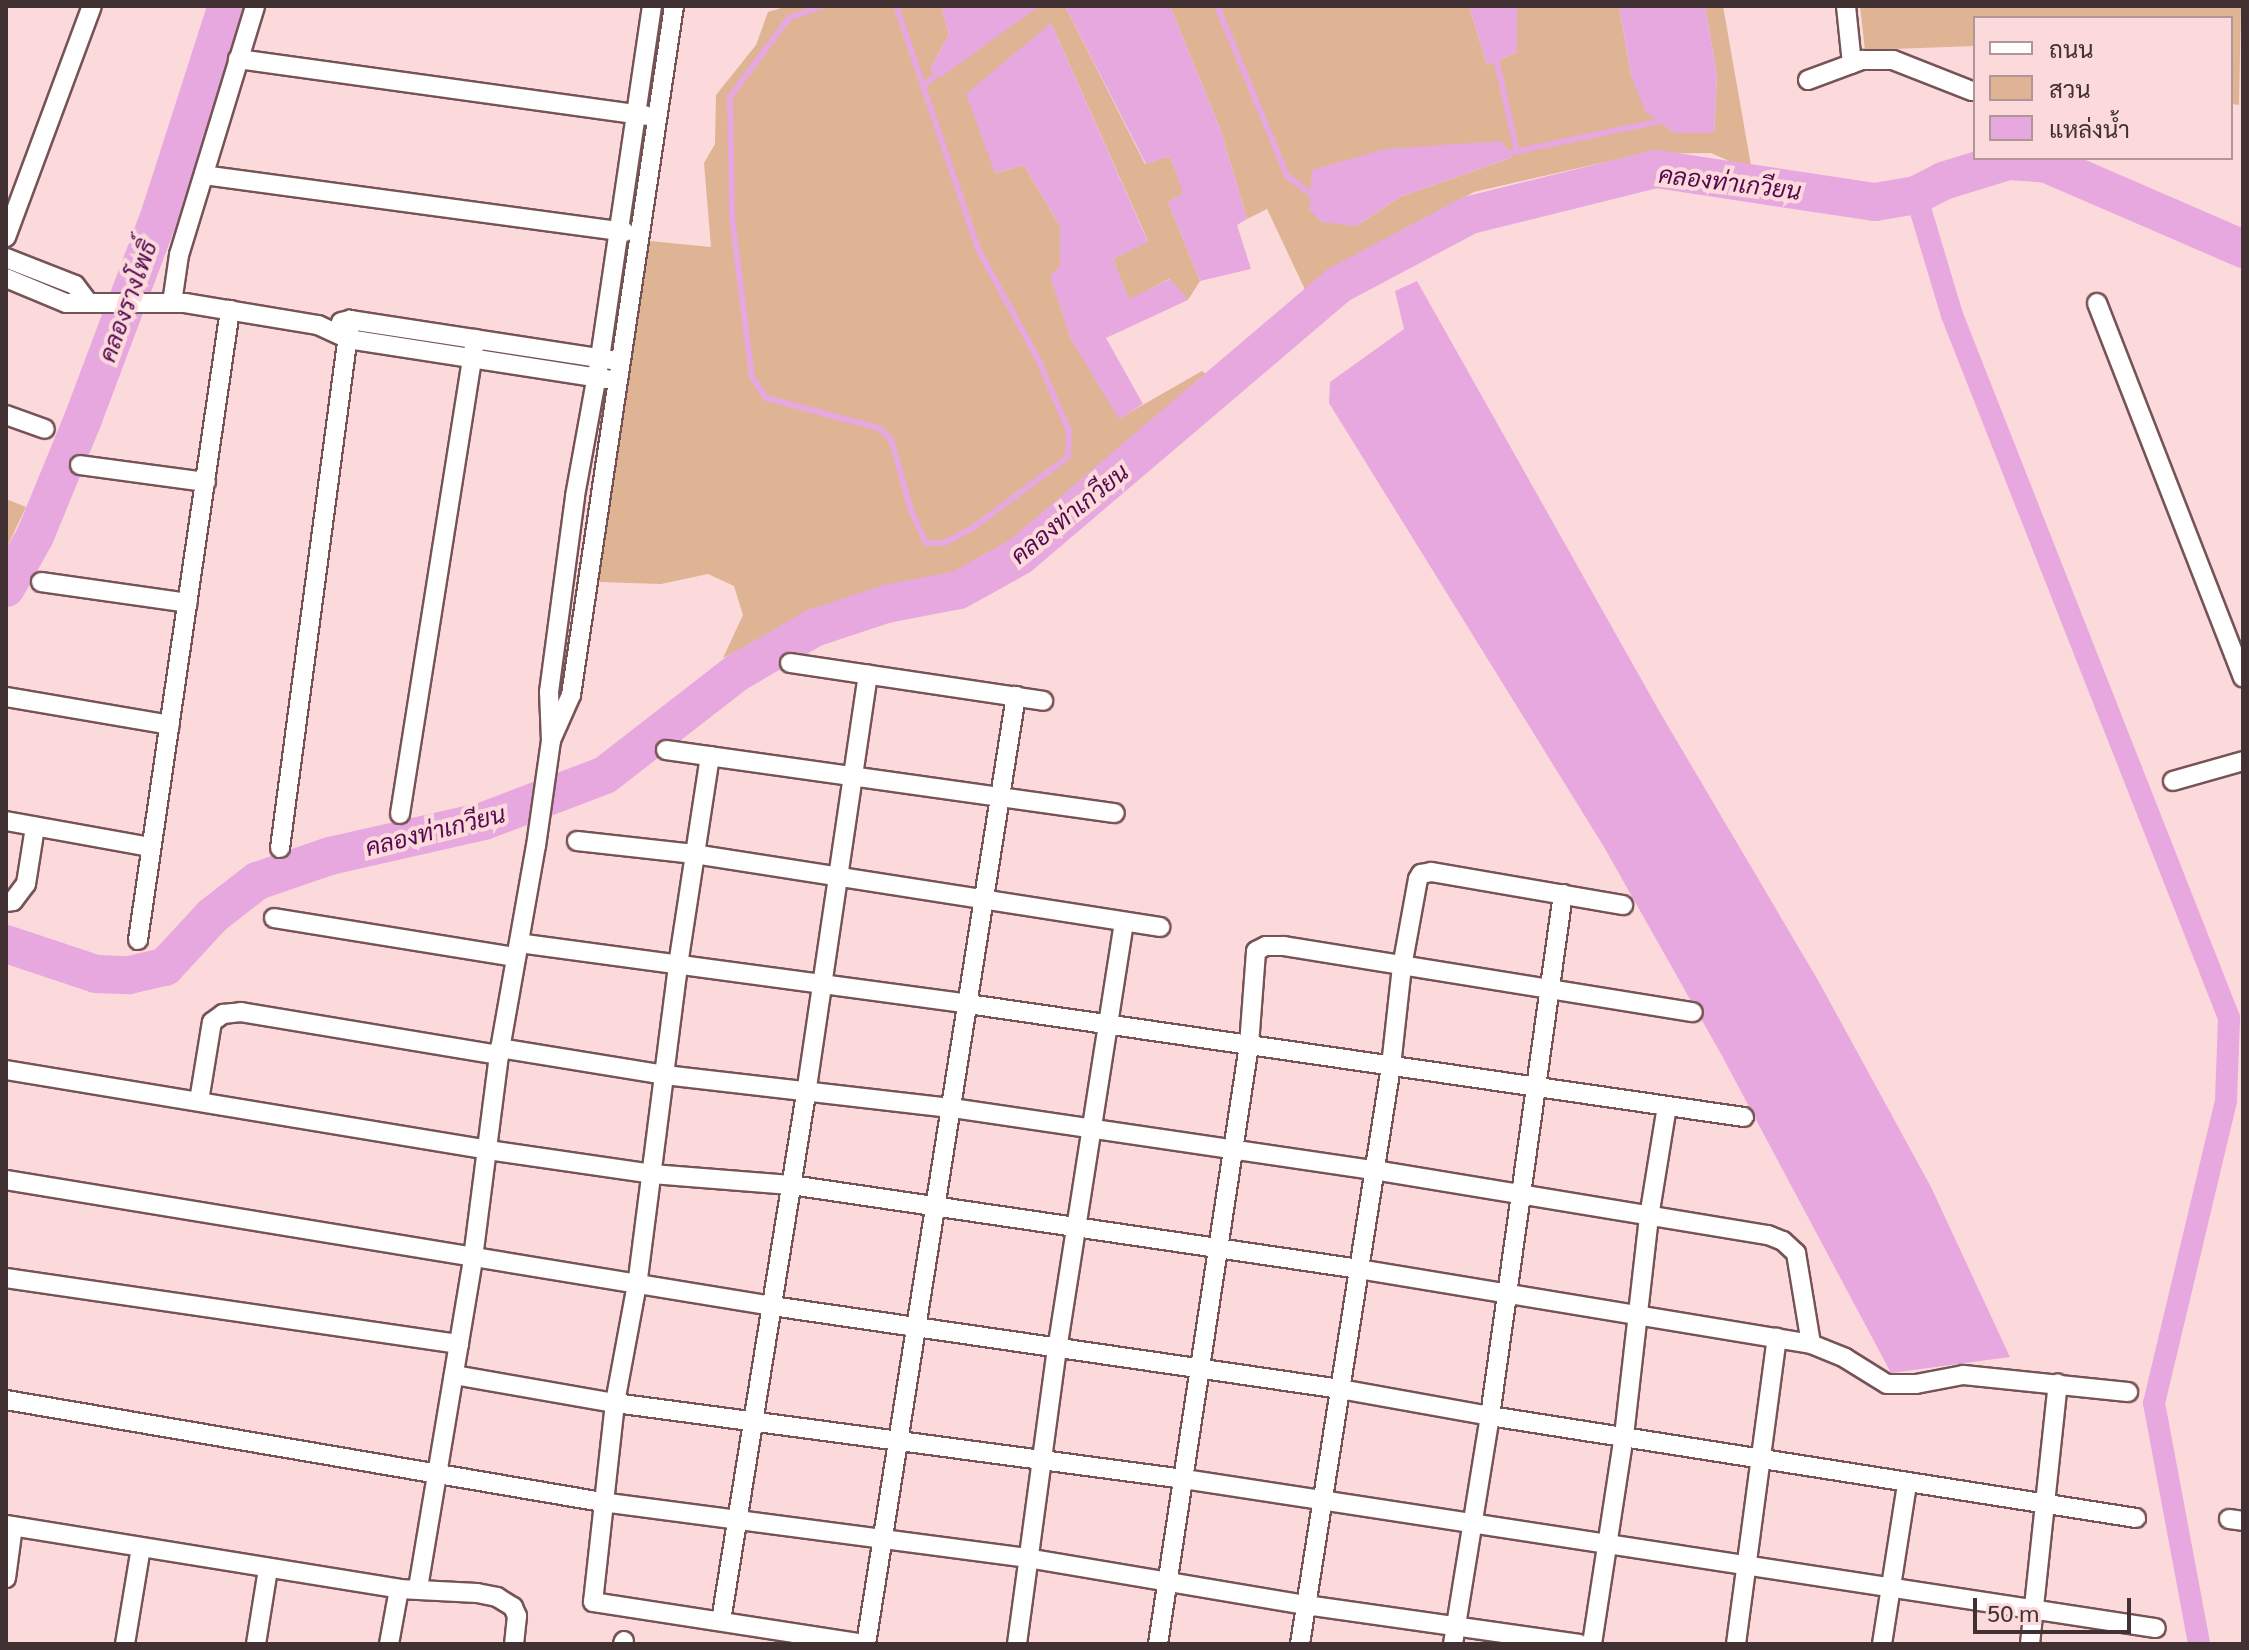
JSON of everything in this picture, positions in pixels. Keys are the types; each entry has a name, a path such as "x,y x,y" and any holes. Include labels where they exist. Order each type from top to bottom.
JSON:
{"street":[{"path":"6,237 92,6"},
{"path":"166,303 255,6"},
{"path":"389,1644 408,1589 439,1474 473,1258 500,1051 551,741 549,692 575,496 600,358 652,6"},
{"path":"551,741 571,695 674,6"},
{"path":"1846,6 1852,64"},
{"path":"238,59 657,117"},
{"path":"1808,80 1852,64 1893,60 1972,91"},
{"path":"204,175 641,233"},
{"path":"6,258 75,285 88,302"},
{"path":"6,278 66,303 166,303 474,348 621,361"},
{"path":"2097,303 2243,678"},
{"path":"138,940 230,310"},
{"path":"280,848 349,330"},
{"path":"474,348 618,381"},
{"path":"400,814 474,348"},
{"path":"6,415 45,429"},
{"path":"80,465 206,482"},
{"path":"575,496 599,499"},
{"path":"41,582 188,603"},
{"path":"555,642 578,644"},
{"path":"790,663 1043,701"},
{"path":"721,1621 740,1519 868,675"},
{"path":"710,756 678,966 637,1284 615,1403 593,1602 865,1644 1016,696"},
{"path":"6,697 170,725"},
{"path":"666,750 1115,813"},
{"path":"2173,781 2243,761"},
{"path":"6,821 151,847"},
{"path":"6,902 13,901 26,884 35,827"},
{"path":"577,841 694,854 1160,927"},
{"path":"1300,1644 1391,1066 1402,967 1421,874 1431,872 1623,905"},
{"path":"1454,1635 1490,1416 1563,894"},
{"path":"274,918 968,1004 1744,1117"},
{"path":"1017,1644 1057,1350 1094,1130 1124,923"},
{"path":"1158,1644 1249,1045 1256,951 1266,946 1284,946 1693,1012"},
{"path":"199,1101 212,1022 223,1014 241,1012 665,1075 806,1094 952,1108 1374,1170 1768,1235 1783,1241 1796,1253 1811,1344"},
{"path":"6,1070 488,1150 652,1174 791,1185 936,1206 1359,1269 1777,1338 1811,1344 1845,1358 1887,1384 1916,1384 1963,1375 2128,1392"},
{"path":"1592,1644 1624,1436 1649,1217 1667,1106"},
{"path":"6,1180 772,1306 1340,1389 1907,1484 2136,1518"},
{"path":"6,1278 459,1344"},
{"path":"1736,1644 1777,1338"},
{"path":"454,1375 615,1403 1043,1458 2156,1628"},
{"path":"2030,1644 2058,1384"},
{"path":"6,1400 602,1502 1027,1558 1306,1605 1454,1635 1579,1644"},
{"path":"1882,1644 1907,1484"},
{"path":"6,1578 10,1526 268,1569 408,1589 497,1597 513,1607 517,1616 514,1644"},
{"path":"125,1644 141,1547"},
{"path":"256,1644 268,1569"}],"green space":[{"path":"788,6 941,6 949,34 930,70 1038,6 1065,6 1145,164 1170,156 1184,193 1168,202 1200,281 1188,300 1169,279 1129,300 1113,259 1148,241 1051,23 995,173 1024,165 1060,226 1060,267 1051,276 1071,339 1120,418 1202,371 1219,384 1119,461 1102,464 984,565 938,585 819,609 723,658 743,615 734,586 708,574 661,584 599,582 650,241 711,247 704,163 715,144 716,95 756,45 768,12"},
{"path":"1170,6 1469,6 1487,65 1517,52 1517,6 1619,6 1631,75 1714,133 1717,75 1705,6 1723,6 1752,171 1711,153 1640,154 1474,192 1395,235 1309,298 1267,209 1247,219 1221,131","holes":["1385,149 1513,157 1400,197 1356,226"]},
{"path":"1860,6 2241,6 2239,105 2233,104 2233,16 1973,16 1973,46 1865,50"},
{"path":"6,499 26,507 6,549"}],"water":[{"path":"941,6 1038,7 941,77 930,70 949,34"},
{"path":"1065,6 1170,6 1221,131 1247,219 1237,225 1251,269 1200,281 1168,202 1183,193 1170,156 1146,164"},
{"path":"1469,6 1517,6 1517,52 1487,65"},
{"path":"1619,6 1705,6 1717,75 1714,133 1674,133 1645,111 1631,75"},
{"path":"1051,23 1148,242 1113,259 1129,299 1170,279 1188,300 1106,338 1143,404 1119,419 1071,339 1050,276 1060,267 1060,226 1024,165 995,173 966,94"},
{"path":"1501,141 1513,157 1400,197 1356,226 1321,222 1309,209 1312,170 1385,149"},
{"path":"1417,281 1658,709 1819,982 1931,1187 2010,1357 1891,1373 1721,1054 1604,847 1329,403 1330,382 1404,329 1395,291"}],"waterway":[{"name":"คลองรางโพธิ์","path":"6,588 35,536 83,419 161,211 227,6"},
{"path":"822,6 789,18 730,97 732,217 752,377 766,398 879,428 891,439 911,510 926,543 944,543 974,527 1068,457 1069,431 1038,359 978,249 896,6"},
{"path":"1217,6 1287,176 1316,198"},
{"path":"1495,54 1517,152"},
{"path":"923,86 942,70"},
{"path":"1504,154 1665,120"},
{"name":"คลองท่าเกวียน","path":"6,944 96,974 129,975 165,967 212,916 257,881 330,856 484,821 605,775 738,672 814,628 886,604 959,590 1020,556 1340,284 1470,215 1656,169 1875,202 1916,195 1943,181 2008,161 2047,164 2243,249"},
{"path":"1916,195 1952,315 2229,1018 2226,1101 2154,1403 2199,1644"}]}
